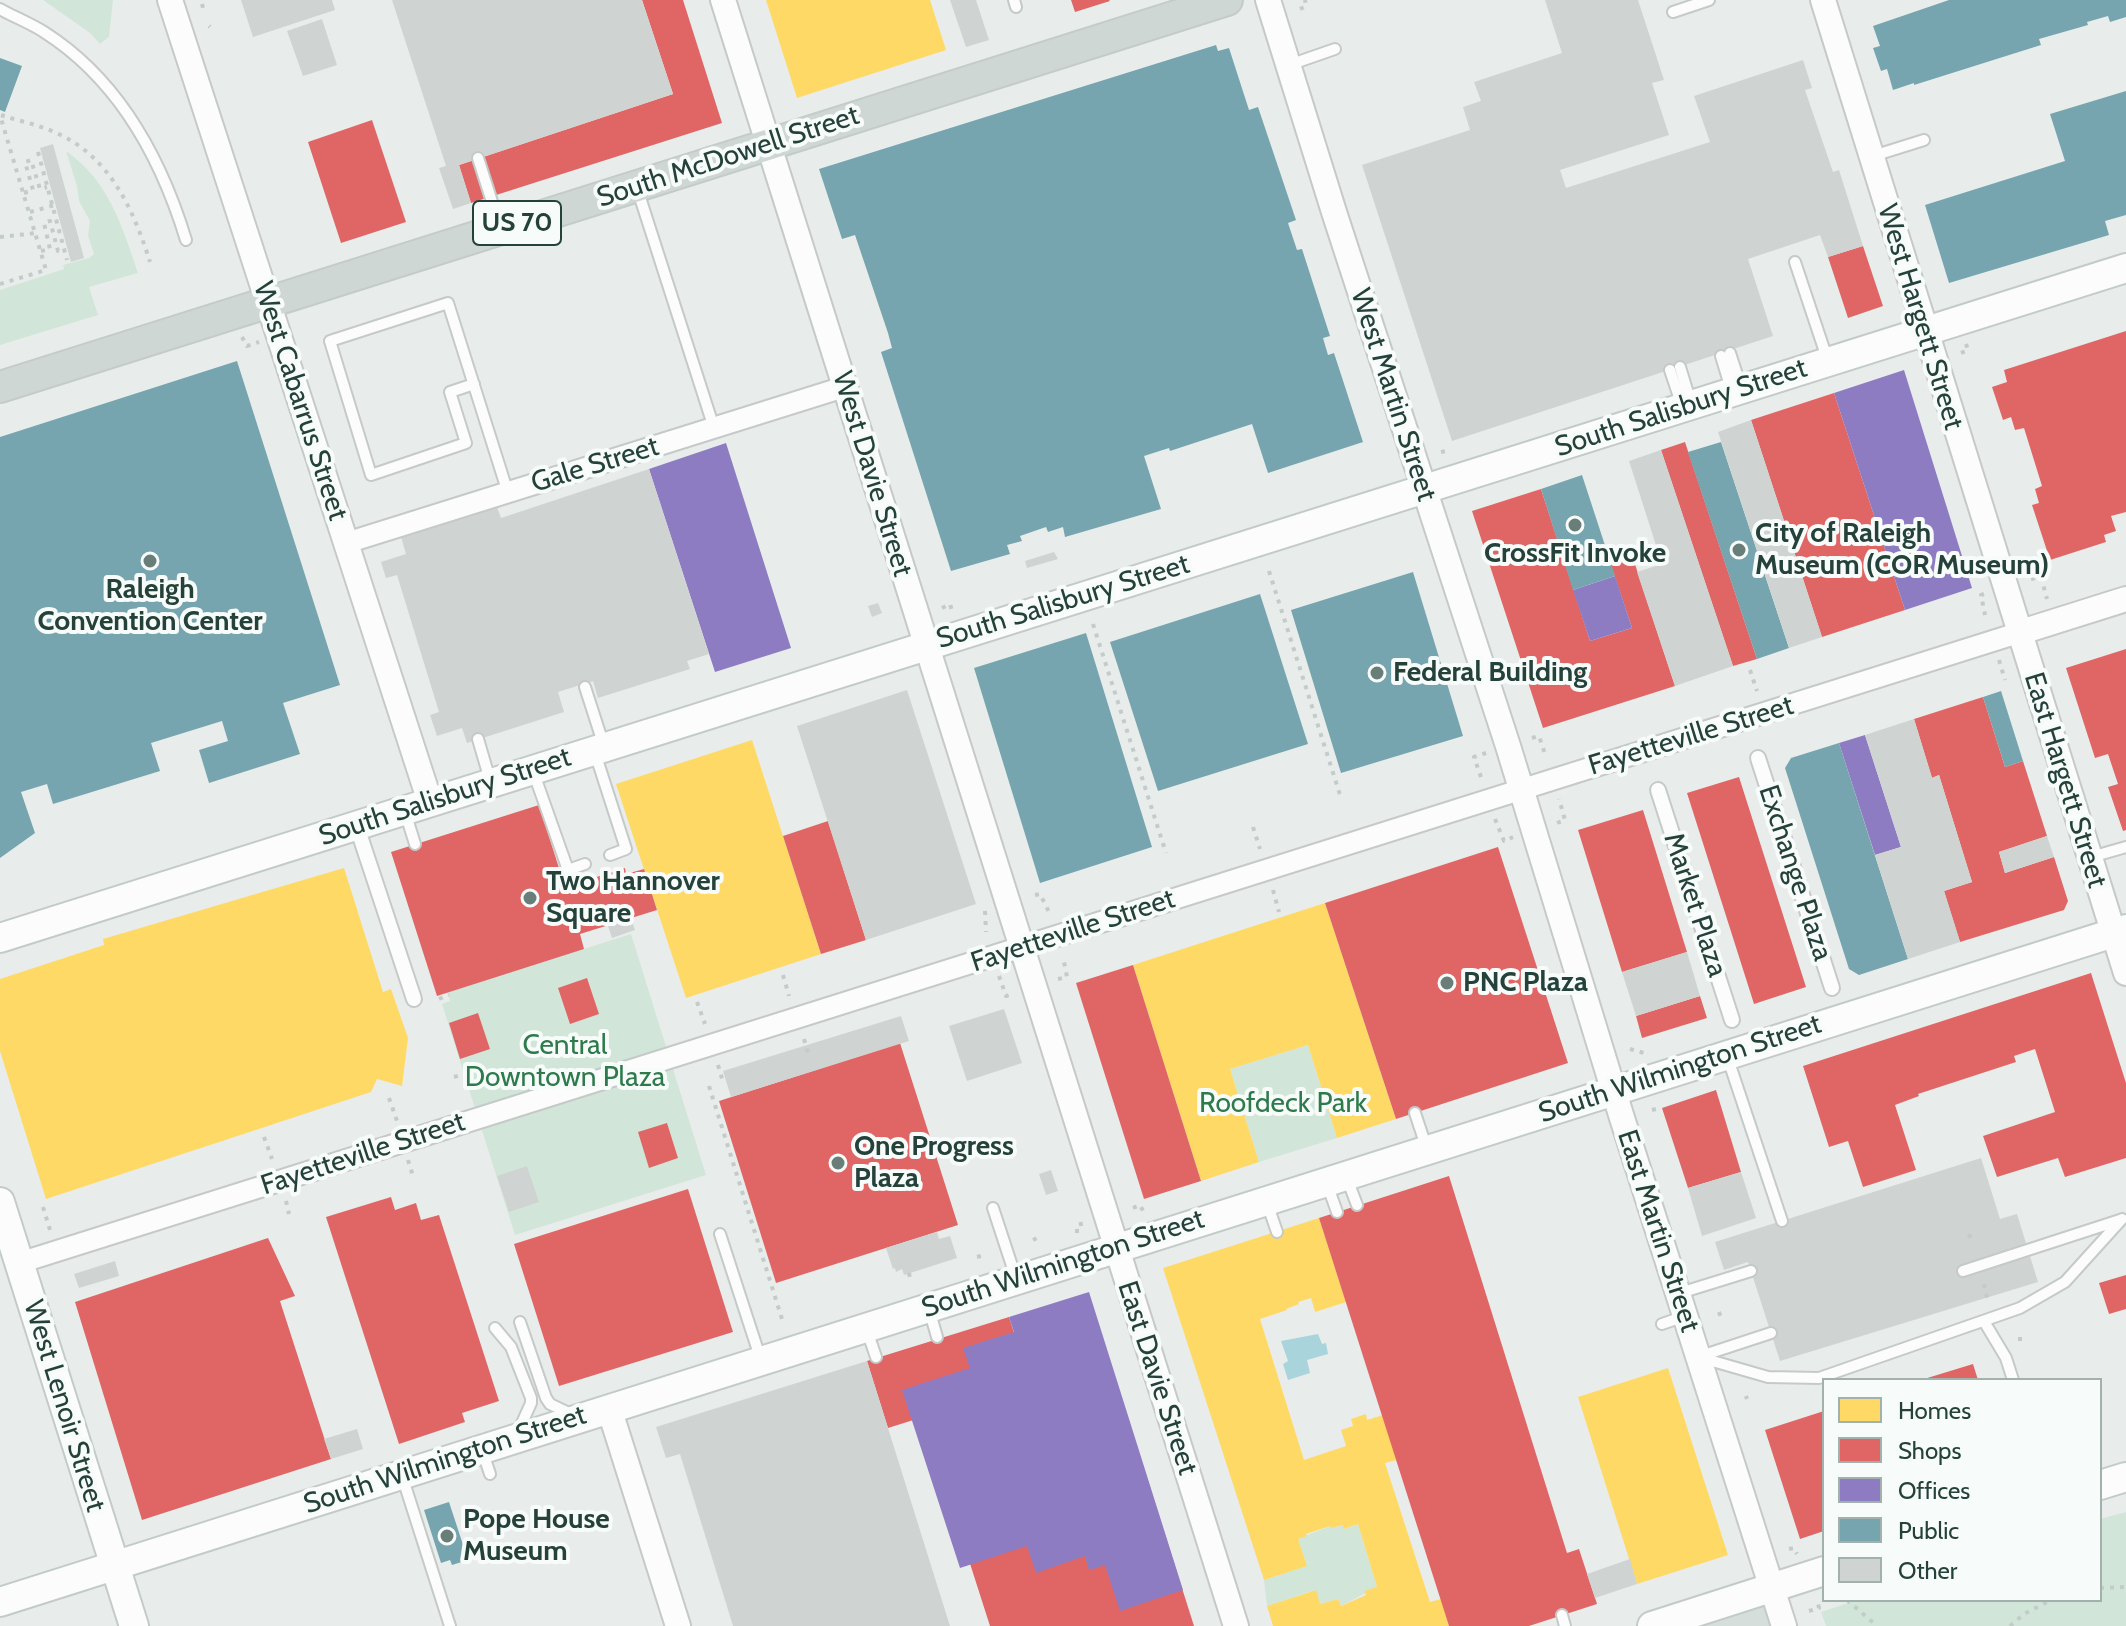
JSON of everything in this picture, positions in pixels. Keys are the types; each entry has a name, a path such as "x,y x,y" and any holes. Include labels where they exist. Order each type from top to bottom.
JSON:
{"main road":[{"name":"South McDowell Street","path":"0,387 1227,0"},
{"name":"South Salisbury Street","path":"0,938 2126,268"},
{"name":"South Wilmington Street","path":"0,1602 402,1474 486,1461 516,1437 2119,931"},
{"name":"West Lenoir Street","path":"0,1202 134,1626"},
{"path":"2102,1484 2126,1477"},
{"path":"1652,1626 1822,1572"}],"street":[{"name":"West Cabarrus Street","path":"170,0 346,543 417,806"},
{"name":"West Davie Street","path":"723,0 1021,947"},
{"name":"West Martin Street","path":"1268,0 1521,789"},
{"name":"West Hargett Street","path":"1829,2 1871,157 2018,633"},
{"name":"Gale Street","path":"346,543 410,529 508,493 844,387"},
{"name":"Fayetteville Street","path":"19,1263 2126,599"},
{"name":"East Hargett Street","path":"2018,633 2089,858 2119,931 2126,973"},
{"name":"Exchange Plaza","path":"1758,758 1832,988"},
{"name":"East Martin Street","path":"1521,789 1614,1090 1675,1312 1699,1357 1784,1626"},
{"name":"Market Plaza","path":"1658,790 1732,1020"},
{"path":"356,824 414,999"},
{"name":"East Davie Street","path":"1021,947 1236,1626"},
{"path":"609,1408 678,1626"}],"lane":[{"path":"1673,12 1709,0"},
{"path":"0,9 44,32 85,65 126,109 153,155 174,201 186,240"},
{"path":"1289,65 1335,49"},
{"path":"1871,157 1924,140"},
{"path":"478,158 501,229"},
{"path":"637,186 714,428"},
{"path":"1795,262 1828,361"},
{"path":"474,384 450,392 466,443 371,475 330,341 448,303 474,384 508,493"},
{"path":"1726,355 1737,390"},
{"path":"1675,368 1687,406"},
{"path":"585,687 626,849 610,855"},
{"path":"478,739 490,782"},
{"path":"532,769 568,870 585,864"},
{"path":"415,844 417,806"},
{"path":"2089,858 2126,847"},
{"path":"1726,1054 1782,1221"},
{"path":"1415,1113 1427,1149"},
{"path":"1336,1178 1357,1205"},
{"path":"1336,1178 1337,1212"},
{"path":"1266,1200 1277,1232"},
{"path":"993,1208 1016,1279"},
{"path":"1963,1271 2124,1219"},
{"path":"1699,1357 1768,1377 1819,1378 1985,1323 2020,1308 2065,1282 2124,1219"},
{"path":"720,1234 761,1359"},
{"path":"1675,1312 1751,1271"},
{"path":"926,1308 935,1338"},
{"path":"520,1322 546,1398 550,1404 579,1418"},
{"path":"1985,1323 2006,1358 2012,1378"},
{"path":"866,1327 876,1357"},
{"path":"495,1328 511,1347 531,1398 516,1437"},
{"path":"1699,1357 1771,1333"},
{"path":"402,1474 450,1626"}],"path":[{"path":"1300,9 1306,6 1305,0"},
{"path":"0,115 46,270 0,284"},
{"path":"0,115 55,132 87,152 117,183 134,217 150,262"},
{"path":"38,152 67,260"},
{"path":"24,193 33,190 25,162 31,160 40,189 47,187"},
{"path":"30,212 54,206"},
{"path":"41,251 50,249 44,223 50,221 58,251 64,250"},
{"path":"0,237 37,233"},
{"path":"247,346 261,341"},
{"path":"1961,353 1968,350"},
{"path":"1269,571 1341,798"},
{"path":"2031,579 2041,577 2047,599"},
{"path":"1981,595 1985,615"},
{"path":"942,608 950,604"},
{"path":"1093,624 1166,853"},
{"path":"1999,660 2005,680"},
{"path":"1750,670 1757,691"},
{"path":"1532,738 1539,736 1545,754"},
{"path":"1481,777 1474,757 1488,752"},
{"path":"1554,824 1565,820 1558,796"},
{"path":"1495,819 1504,841 1513,837"},
{"path":"1253,827 1260,849"},
{"path":"1272,888 1279,912"},
{"path":"1035,895 1040,894 1050,914"},
{"path":"984,912 986,932"},
{"path":"1058,979 1067,977 1063,956"},
{"path":"999,974 1006,996"},
{"path":"783,975 789,996"},
{"path":"439,999 449,995"},
{"path":"697,1002 705,1024"},
{"path":"803,1038 809,1056"},
{"path":"1630,1049 1644,1053"},
{"path":"717,1065 723,1082"},
{"path":"454,1077 464,1074"},
{"path":"709,1086 782,1319"},
{"path":"389,1098 397,1121"},
{"path":"264,1137 272,1159"},
{"path":"408,1158 413,1176"},
{"path":"286,1201 289,1214"},
{"path":"1133,1208 1140,1205 1143,1211"},
{"path":"43,1207 50,1230"},
{"path":"1077,1225 1077,1233"},
{"path":"1984,1284 1987,1298"},
{"path":"1719,1312 1721,1318"},
{"path":"2018,1339 2024,1339"},
{"path":"2102,1588 2126,1587"},
{"path":"1849,1602 1877,1626"},
{"path":"2010,1626 2024,1614 2047,1602"},
{"path":"1809,1611 1819,1608"}],"shaded area":[{"path":"1772,1588 1784,1626 1652,1626"}],"green space":[{"path":"43,0 113,0 109,37 100,44 90,33"},
{"path":"66,151 81,163 103,190 120,222 138,273 89,287 98,315 0,345 0,290 64,269 63,265 94,254 88,236 90,221 79,201"},
{"name":"Central Downtown Plaza","path":"631,934 706,1175 515,1235 442,1004 450,1001 448,992"},
{"name":"Roofdeck Park","path":"1308,1045 1337,1138 1259,1162 1230,1069"},
{"path":"2126,1512 2126,1626 1826,1626 1821,1612 1851,1602 2102,1602 2102,1518"},
{"path":"1358,1524 1377,1587 1341,1606 1338,1599 1320,1604 1315,1590 1267,1606 1264,1580 1307,1566 1298,1539 1330,1526 1343,1525 1345,1529"}],"water":[{"path":"1318,1334 1322,1344 1326,1343 1328,1354 1307,1360 1310,1373 1288,1380 1283,1364 1288,1361 1281,1341"}],"building: Homes":[{"path":"766,0 930,0 946,50 797,98"},
{"path":"752,740 821,954 686,998 616,784"},
{"path":"344,868 383,992 391,989 408,1038 402,1086 377,1079 371,1092 46,1199 0,1051 0,979 104,945 103,939"},
{"path":"1325,903 1396,1119 1337,1138 1308,1045 1230,1069 1259,1162 1201,1181 1133,965"},
{"path":"1319,1218 1346,1302 1315,1312 1311,1298 1260,1319 1304,1460 1346,1446 1341,1430 1353,1426 1351,1419 1366,1414 1367,1420 1383,1415 1397,1460 1385,1463 1430,1602 1441,1599 1449,1626 1273,1626 1267,1606 1316,1590 1320,1604 1338,1599 1341,1606 1366,1595 1364,1591 1377,1587 1358,1524 1344,1529 1343,1525 1330,1526 1306,1534 1298,1539 1307,1566 1264,1580 1163,1268"},
{"path":"1668,1368 1728,1555 1637,1584 1578,1397"}],"building: Shops":[{"path":"642,0 683,0 722,123 471,203 459,165 673,94"},
{"path":"1071,0 1109,0 1110,1 1075,12"},
{"path":"372,120 406,222 341,243 308,142"},
{"path":"1863,246 1883,306 1848,318 1828,257"},
{"path":"2126,331 2126,512 2111,516 2116,531 2104,535 2106,542 2050,560 2032,505 2039,503 2035,489 2042,486 2024,428 2015,430 2011,417 2003,420 1992,387 2007,382 2004,370"},
{"path":"1834,393 1905,610 1822,637 1751,420"},
{"path":"1685,442 1757,659 1733,666 1661,450"},
{"path":"1541,489 1590,641 1632,628 1609,559 1631,552 1675,686 1543,728 1472,511"},
{"path":"2126,649 2126,830 2123,831 2108,787 2118,784 2108,754 2095,758 2066,668"},
{"path":"1983,697 2005,767 2023,761 2047,836 1999,852 2005,873 2054,857 2068,901 2064,910 1960,942 1944,891 1972,882 1939,775 1932,778 1914,719"},
{"path":"1739,777 1806,987 1754,1004 1687,793"},
{"name":"Two Hannover Square","path":"539,805 565,887 625,868 626,874 644,869 657,910 580,934 584,949 437,996 391,852"},
{"path":"1643,810 1687,952 1622,972 1578,830"},
{"path":"828,821 866,940 821,954 783,836"},
{"name":"PNC Plaza","path":"1498,847 1568,1063 1396,1119 1325,903"},
{"path":"1133,965 1201,1181 1144,1199 1076,983"},
{"path":"2091,973 2126,1083 2126,1158 2065,1177 2058,1158 1997,1177 1983,1136 2055,1112 2035,1049 2014,1056 2016,1062 1918,1094 1895,1105 1916,1170 1863,1187 1848,1141 1829,1147 1803,1066"},
{"path":"587,978 599,1014 570,1024 558,988"},
{"path":"1700,996 1707,1018 1642,1038 1636,1016"},
{"path":"478,1013 490,1049 460,1059 449,1023"},
{"name":"One Progress Plaza","path":"900,1043 958,1225 776,1283 719,1101"},
{"path":"1716,1090 1741,1172 1688,1188 1662,1108"},
{"path":"667,1123 678,1158 649,1168 638,1132"},
{"path":"1449,1176 1567,1553 1579,1549 1597,1604 1529,1626 1449,1626 1319,1218"},
{"path":"688,1189 733,1332 559,1386 514,1244"},
{"path":"391,1197 395,1210 416,1203 421,1220 439,1215 499,1401 462,1413 465,1422 399,1444 326,1217"},
{"path":"268,1238 295,1296 280,1301 331,1459 142,1520 75,1302"},
{"path":"2126,1275 2126,1309 2109,1314 2099,1283"},
{"path":"1009,1317 1045,1429 1124,1405 1194,1626 990,1626 923,1417 888,1428 867,1361"},
{"path":"1973,1364 1977,1378 1927,1378"},
{"path":"1822,1412 1822,1532 1800,1539 1765,1430"}],"building: Offices":[{"path":"1904,370 1972,588 1905,610 1834,393"},
{"path":"726,443 791,648 715,672 649,469"},
{"path":"1615,576 1632,628 1590,641 1573,590"},
{"path":"1865,735 1901,847 1875,855 1839,743"},
{"path":"1089,1292 1183,1590 1120,1611 1105,1565 1089,1570 1085,1556 1036,1573 1027,1546 960,1568 902,1390 970,1368 963,1348 1014,1332 1009,1317"}],"building: Public":[{"path":"1949,0 2126,0 2126,17 2110,22 2108,16 2087,22 2088,25 2039,39 2041,45 1893,90 1887,69 1881,71 1873,48 1880,46 1873,26"},
{"path":"1216,45 1218,51 1229,48 1249,110 1258,107 1296,220 1288,223 1297,250 1302,249 1330,336 1323,338 1328,355 1334,353 1363,442 1268,473 1252,424 1170,451 1169,448 1144,456 1161,509 1065,537 1063,527 1048,532 1046,527 1020,536 1022,541 1007,545 1010,554 951,571 881,352 892,348 888,333 855,235 842,239 819,169"},
{"path":"0,58 22,66 5,112 0,110"},
{"path":"2126,91 2126,215 2105,221 2109,235 1949,283 1925,205 2065,161 2050,114"},
{"name":"Raleigh Convention Center","path":"237,361 340,685 283,703 300,754 209,783 199,750 228,741 222,721 151,743 160,771 53,804 47,784 21,792 35,833 0,858 0,437"},
{"name":"City of Raleigh Museum (COR Museum)","path":"1721,442 1789,648 1757,659 1688,452"},
{"name":"CrossFit Invoke","path":"1582,475 1615,576 1573,590 1541,489"},
{"name":"Federal Building","path":"1413,572 1463,736 1341,773 1291,610"},
{"path":"1260,594 1308,744 1158,791 1110,642"},
{"path":"1086,633 1152,847 1040,883 974,668"},
{"path":"2001,691 2023,761 2005,767 1983,697"},
{"path":"1839,743 1908,959 1859,975 1849,969 1785,768 1791,758"},
{"name":"Pope House Museum","path":"449,1502 468,1560 452,1565 450,1560 441,1563 424,1510"}],"building: Other":[{"path":"241,0 332,0 335,10 253,37"},
{"path":"392,0 642,0 673,94 459,165 471,203 453,209 439,168 446,166"},
{"path":"950,0 976,0 989,40 966,47"},
{"path":"1545,0 1638,0 1664,80 1652,83 1669,135 1560,170 1566,188 1710,142 1694,96 1803,60 1812,88 1805,90 1833,172 1839,170 1863,246 1828,257 1820,235 1748,259 1773,336 1452,441 1362,165 1470,130 1463,107 1481,101 1474,82 1562,53"},
{"path":"322,19 337,65 303,76 287,31"},
{"path":"53,144 84,258 71,262 40,148"},
{"path":"1751,420 1822,637 1789,648 1718,432"},
{"path":"1661,450 1733,666 1675,686 1637,572 1662,564 1629,461"},
{"path":"649,469 709,654 687,661 690,669 598,698 593,681 558,692 564,712 467,743 462,728 437,736 430,715 439,712 397,575 386,578 381,562 406,554 401,537 497,507 501,518"},
{"path":"1054,552 1058,559 1027,568 1025,561"},
{"path":"878,603 882,613 872,617 868,606"},
{"path":"907,690 976,904 866,940 797,726"},
{"path":"1914,719 1932,778 1939,775 1972,882 1944,891 1960,942 1908,959 1875,855 1901,847 1865,735"},
{"path":"2047,836 2054,857 2005,873 1999,852"},
{"path":"631,919 635,930 612,938 608,926"},
{"path":"1687,952 1700,996 1636,1016 1622,972"},
{"path":"1004,1009 1022,1063 967,1081 949,1026"},
{"path":"901,1016 909,1041 731,1097 723,1071"},
{"path":"1981,1158 2000,1219 2017,1214 2038,1282 1780,1361 1748,1262 1724,1270 1715,1242"},
{"path":"527,1166 539,1202 509,1212 497,1176"},
{"path":"1051,1170 1058,1191 1046,1195 1039,1174"},
{"path":"1741,1172 1756,1218 1702,1236 1688,1188"},
{"path":"937,1232 939,1239 950,1236 957,1258 904,1275 902,1269 896,1272 893,1269 886,1248"},
{"path":"115,1261 119,1276 79,1288 74,1274"},
{"path":"867,1361 950,1626 733,1626 680,1454 666,1458 656,1427"},
{"path":"357,1429 363,1449 331,1459 324,1439"},
{"path":"1630,1559 1637,1584 1595,1598 1587,1574"}],"place":[{"name":"CrossFit Invoke","path":"1575,525"},
{"name":"City of Raleigh Museum (COR Museum)","path":"1739,550"},
{"name":"Raleigh Convention Center","path":"150,561"},
{"name":"Federal Building","path":"1377,673"},
{"name":"Two Hannover Square","path":"530,898"},
{"name":"PNC Plaza","path":"1447,983"},
{"name":"One Progress Plaza","path":"838,1163"},
{"name":"Pope House Museum","path":"447,1536"}]}
